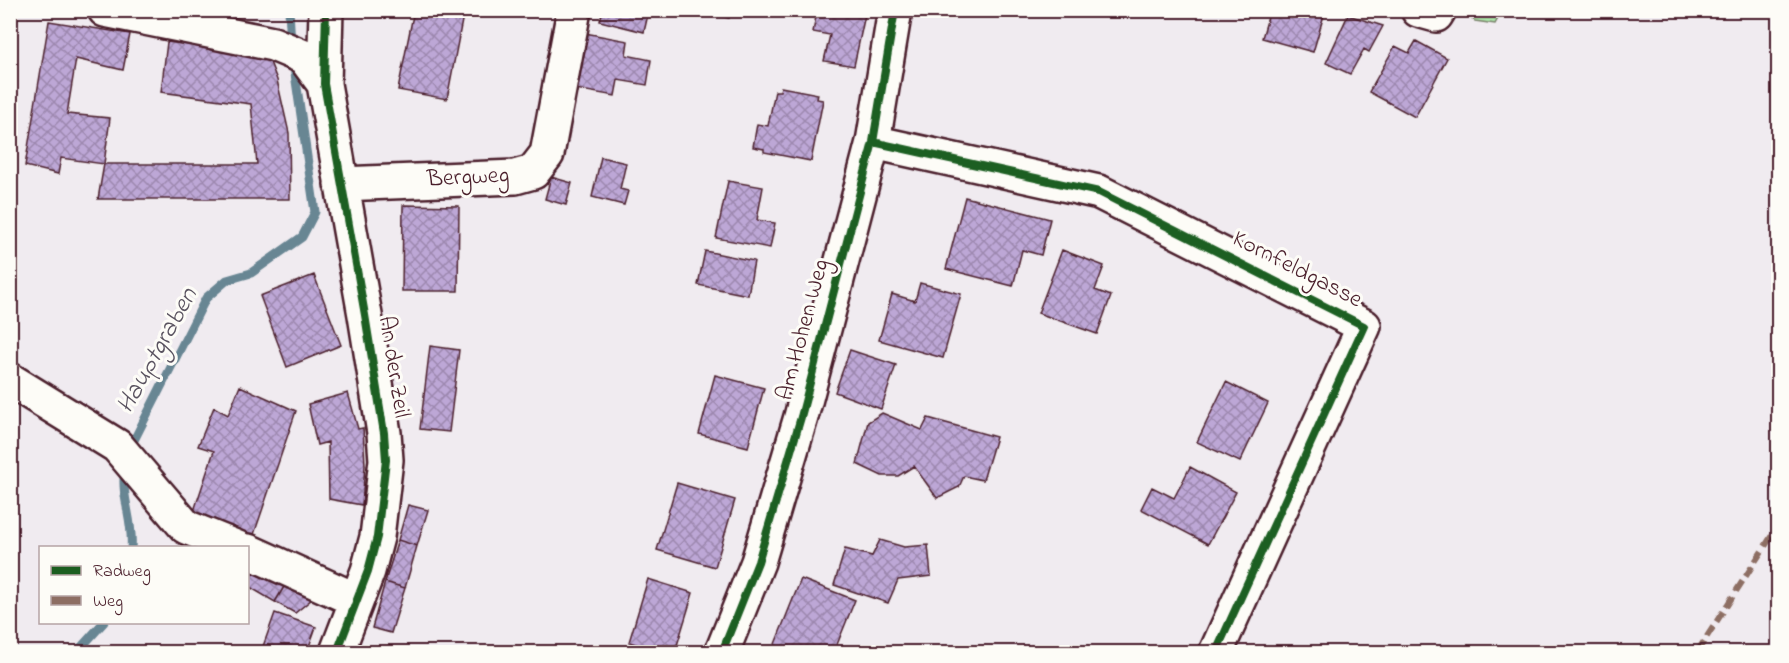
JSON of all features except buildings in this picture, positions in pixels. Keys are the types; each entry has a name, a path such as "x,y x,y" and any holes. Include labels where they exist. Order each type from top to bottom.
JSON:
{"street":[{"path":"105,10 273,44 304,57 324,84"},
{"path":"324,84 327,10"},
{"name":"Bergweg","path":"342,184 515,177 533,172 547,154 574,10"},
{"name":"Am Hohen Weg","path":"722,652 758,562 798,428 873,142 895,10"},
{"name":"An der Zeil","path":"324,84 384,433 386,460 377,537 337,652"},
{"name":"Kornfeldgasse","path":"873,142 1099,192 1364,326 1216,652"},
{"path":"10,380 117,446 186,527 233,546"},
{"path":"249,551 356,600"}],"green space":[{"path":"1462,11 1502,11 1495,24 1475,21"}],"waterway":[{"name":"Hauptgraben","path":"289,10 291,44"},
{"name":"Hauptgraben","path":"129,450 206,298 227,280 251,273 302,237 315,212 293,60"},
{"name":"Hauptgraben","path":"125,469 124,489 131,528 131,546"},
{"name":"Hauptgraben","path":"77,652 102,624"}],"marked path":[{"path":"1697,652 1778,526"}],"cycle path":[{"path":"326,10 324,84 365,315 384,433 386,460 377,537 368,571 337,652"},
{"path":"722,652 758,562 801,417 873,142 895,10"},
{"path":"873,142 1099,192 1364,326 1216,652"}]}
